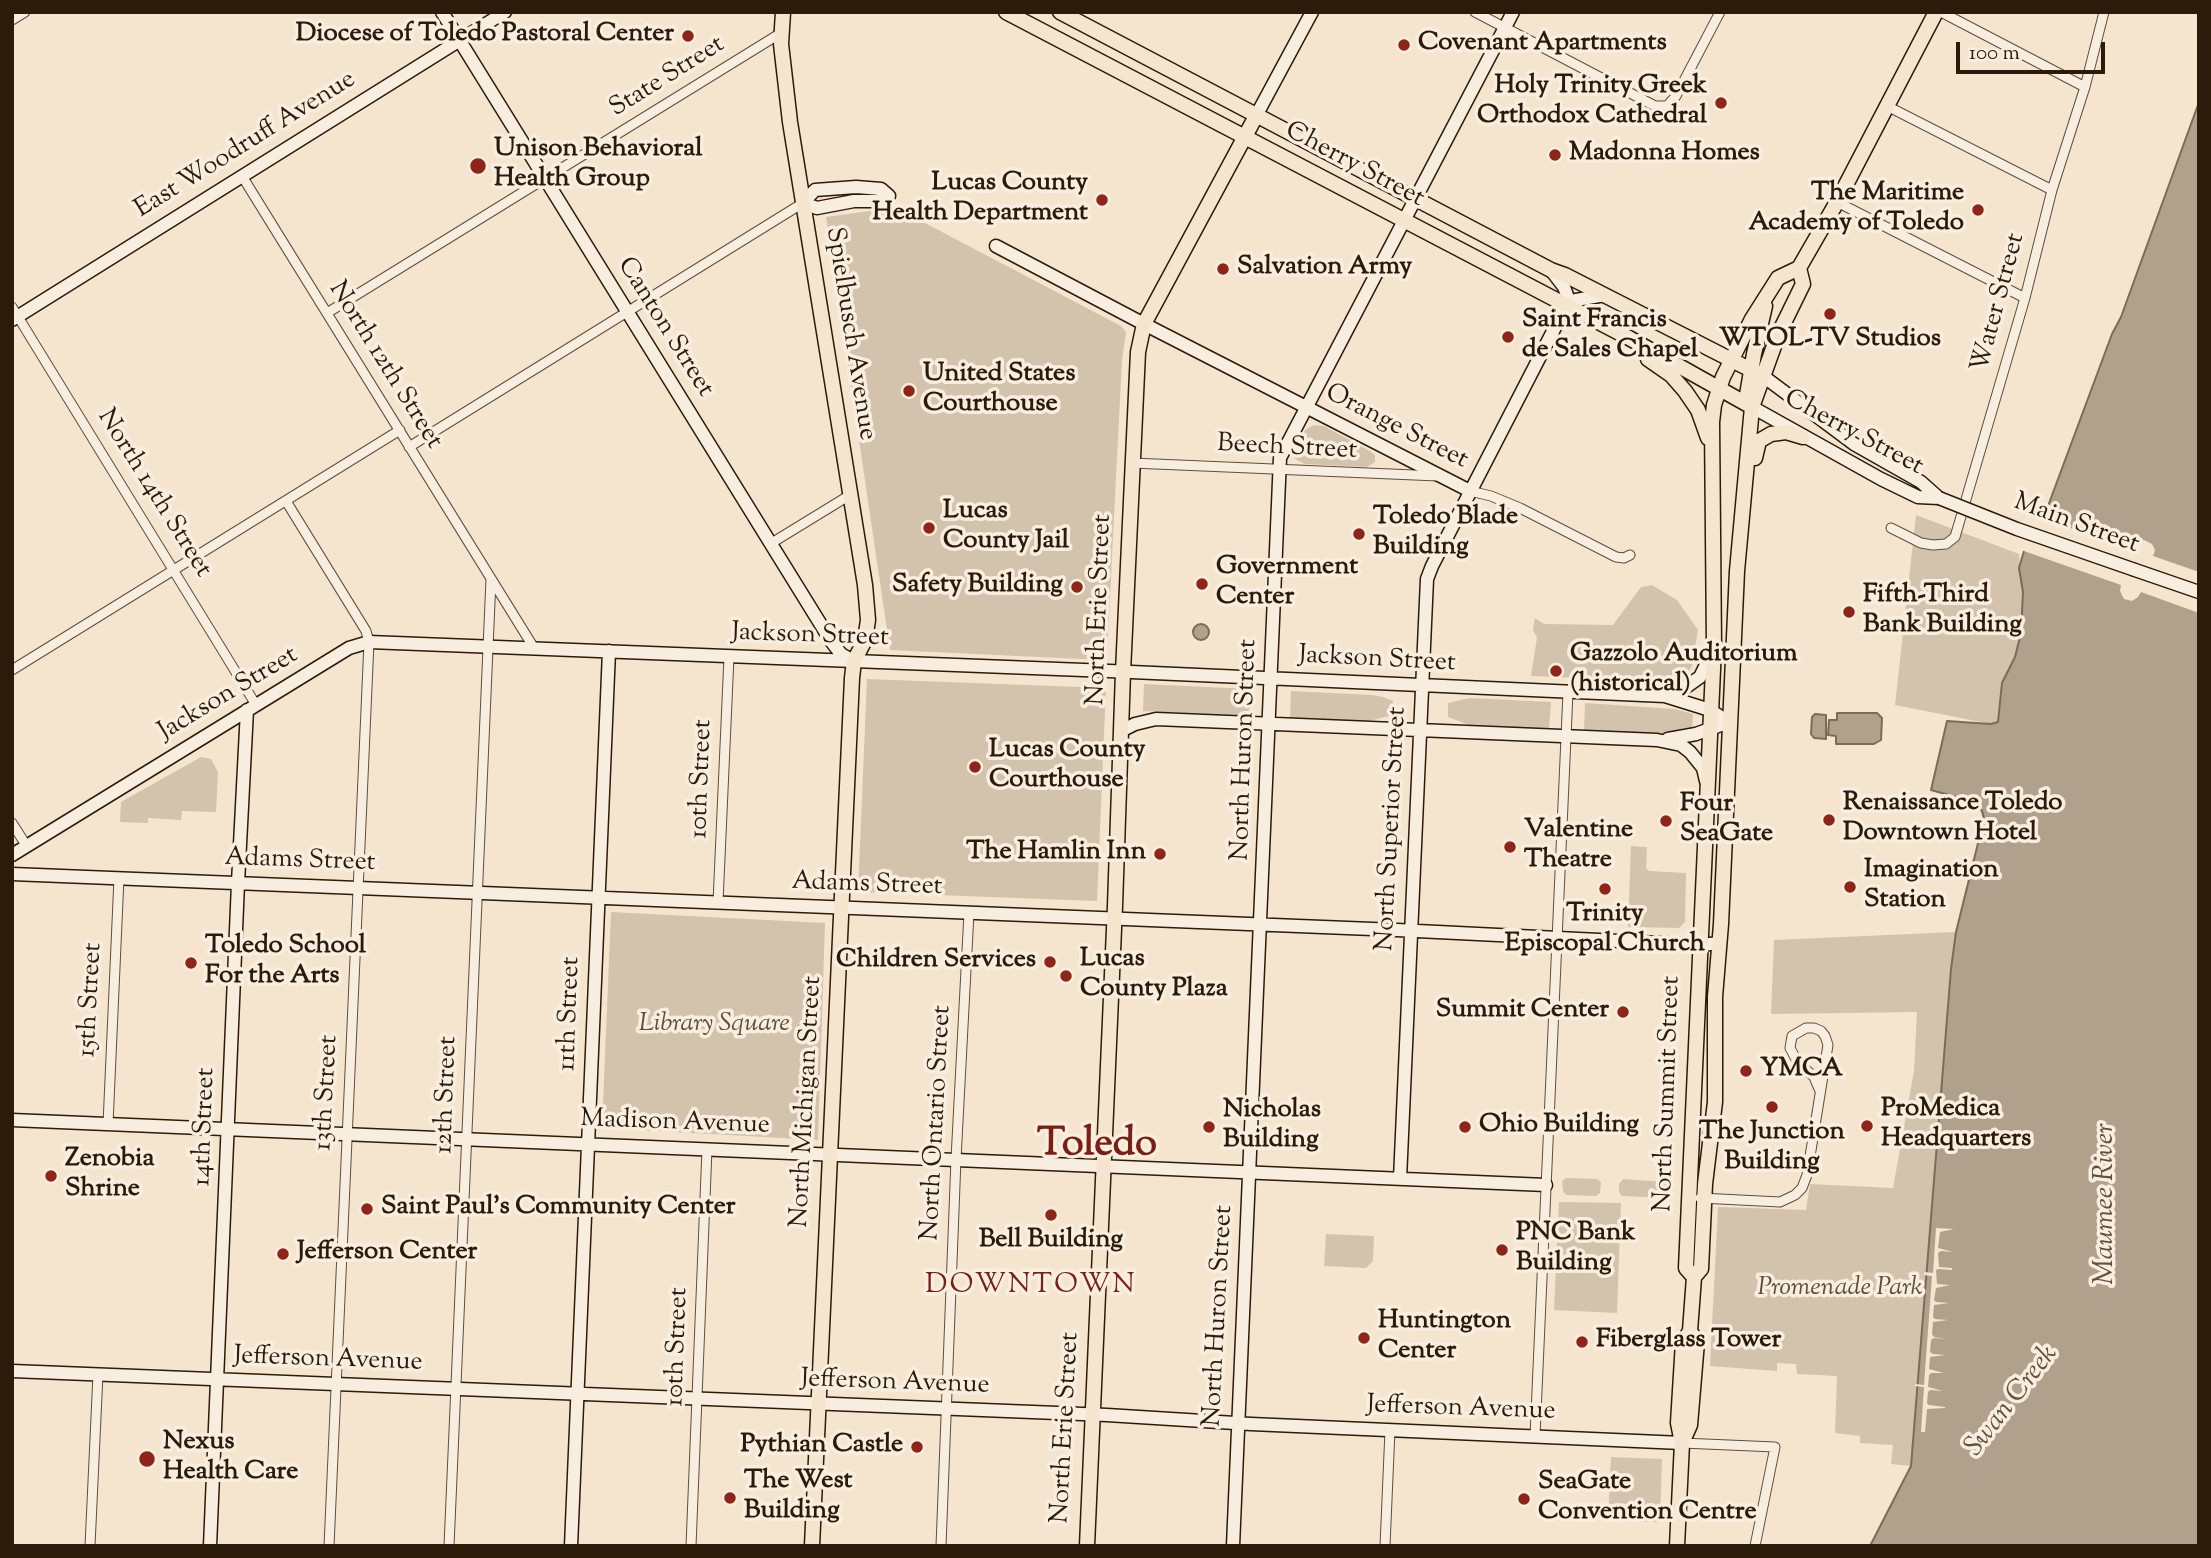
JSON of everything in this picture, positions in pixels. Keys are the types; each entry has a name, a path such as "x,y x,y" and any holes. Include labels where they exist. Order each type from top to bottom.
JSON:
{"main road":[{"name":"Spielbusch Avenue","path":"783,12 782,61 866,592 868,620 865,640 854,661"},
{"name":"Cherry Street","path":"1006,12 1404,220 1752,407"},
{"name":"Cherry Street","path":"1060,12 1551,270 1757,373"},
{"name":"North Summit Street","path":"1697,1197 1691,1140 1714,647 1712,422 1719,388 1752,319 1778,278 1799,268 1837,202 1936,12"},
{"name":"North Erie Street","path":"1087,1546 1138,352 1144,324 1256,116"},
{"name":"North Summit Street","path":"1676,1546 1682,1443 1678,1423 1683,1342 1690,1331 1694,1277 1686,1268 1715,1102 1715,997 1720,943 1737,571 1752,407 1757,373 1803,284 1799,268"},
{"path":"1757,373 1769,292"},
{"path":"1610,330 1624,344 1661,367 1685,391 1702,420 1714,470"},
{"path":"1744,493 1762,438 1781,432 1803,437"},
{"name":"North Michigan Street","path":"812,1546 854,661"},
{"path":"1694,1060 1704,1052 1715,1057"},
{"path":"1691,1140 1699,1145 1710,1140"}],"street":[{"path":"12,20 25,12"},
{"name":"Canton Street","path":"442,12 835,647 854,661"},
{"name":"East Woodruff Avenue","path":"14,315 505,12"},
{"name":"North Erie Street","path":"1256,116 1312,12"},
{"path":"1475,12 1655,106 1667,106 1676,96 1720,12"},
{"name":"North Huron Street","path":"1233,1546 1279,470 1282,452 1513,12"},
{"path":"1941,12 2085,87"},
{"name":"Water Street","path":"1891,528 1922,543 1933,545 1946,544 1955,537 2025,298 2052,190 2085,87 2104,12"},
{"name":"State Street","path":"327,313 781,33"},
{"path":"1887,106 2052,190"},
{"name":"North 12th Street","path":"242,176 534,648"},
{"path":"410,447 803,203 814,190 874,188 881,189 889,196 878,201 854,201 817,208 803,203"},
{"path":"1837,202 2025,298"},
{"name":"Orange Street","path":"996,246 1440,477 1470,491 1520,508 1616,557 1624,558 1630,555"},
{"path":"1551,270 1564,287 1567,295 1566,306"},
{"path":"1566,306 1576,300 1605,295"},
{"name":"North Superior Street","path":"1400,1179 1427,579 1566,306"},
{"name":"North 14th Street","path":"14,315 175,570 252,707"},
{"name":"Cherry Street","path":"1757,373 1854,444 1921,482 1939,498"},
{"name":"Cherry Street","path":"1752,407 1855,466 1917,497 1939,498"},
{"path":"12,670 400,430"},
{"name":"Beech Street","path":"1132,463 1440,477"},
{"path":"771,544 850,495"},
{"name":"Main Street","path":"1939,498 2017,529 2199,592"},
{"path":"286,501 366,631 369,642"},
{"path":"488,646 491,579"},
{"name":"Jackson Street","path":"12,855 349,648 369,642 1665,696 1710,710 1729,722"},
{"name":"13th Street","path":"329,1546 369,642"},
{"name":"12th Street","path":"450,1546 488,646"},
{"path":"1665,696 1700,677 1714,647"},
{"name":"11th Street","path":"571,1546 609,652"},
{"name":"10th Street","path":"718,902 729,657"},
{"path":"1535,1436 1568,692"},
{"name":"14th Street","path":"210,1546 238,883 252,707"},
{"path":"1121,731 1156,719 1657,740 1681,745 1690,752 1703,768 1707,785"},
{"path":"1657,740 1696,734 1729,722"},
{"path":"12,822 26,845"},
{"name":"Adams Street","path":"12,874 1700,945 1720,943"},
{"name":"15th Street","path":"108,1124 119,878"},
{"name":"North Ontario Street","path":"941,1546 956,1158 969,913"},
{"path":"1697,1197 1780,1202 1795,1195 1802,1188 1807,1175 1828,1045 1821,1031 1806,1028 1792,1036 1790,1048 1797,1061 1814,1077 1820,1091"},
{"name":"Madison Avenue","path":"12,1120 1546,1185"},
{"name":"10th Street","path":"691,1546 707,1149"},
{"name":"Jefferson Avenue","path":"12,1371 1093,1415 1775,1447 1755,1546"},
{"path":"90,1546 98,1374"},
{"path":"1385,1546 1390,1430"}],"green space":[{"path":"869,211 898,214 925,223 1121,326 1126,332 1122,360 1107,655 1103,660 890,650 826,217"},
{"path":"1314,425 1324,426 1370,451 1375,455 1375,462 1367,467 1305,464 1297,460 1293,453 1305,430"},
{"path":"1916,515 2019,554 2023,618 2015,657 2002,683 1998,723 1991,724 1895,705"},
{"path":"1652,585 1677,600 1698,630 1692,666 1685,676 1665,681 1531,676 1537,638 1533,630 1535,618 1544,624 1613,625 1641,587"},
{"path":"867,679 1106,688 1097,901 858,892"},
{"path":"1144,684 1251,689 1249,716 1143,711"},
{"path":"1291,691 1383,697 1393,701 1393,715 1369,721 1290,718"},
{"path":"1470,698 1551,702 1549,729 1472,726 1448,717 1448,703"},
{"path":"1585,703 1675,709 1693,714 1692,729 1658,734 1584,731"},
{"path":"201,757 211,759 218,772 216,812 182,811 181,820 148,818 148,823 120,822 121,802"},
{"path":"1631,846 1647,847 1646,868 1649,871 1686,873 1685,922 1679,928 1628,927"},
{"name":"Library Square","path":"611,912 825,923 818,1140 602,1128"},
{"name":"Promenade Park","path":"1956,932 1911,1466 1891,1464 1893,1445 1860,1443 1860,1436 1835,1433 1837,1376 1797,1374 1796,1364 1777,1363 1777,1371 1710,1366 1718,1207 1806,1210 1810,1184 1893,1188 1914,1071 1917,1012 1771,1014 1774,940"},
{"path":"1566,1178 1597,1179 1601,1182 1600,1193 1596,1196 1566,1195 1562,1181"},
{"path":"1623,1179 1666,1182 1669,1187 1668,1195 1664,1198 1622,1196 1619,1184"},
{"path":"1559,1202 1621,1203 1617,1313 1554,1310"},
{"path":"1326,1234 1374,1236 1373,1261 1366,1268 1324,1266"},
{"path":"1611,1457 1662,1459 1660,1522 1608,1521"}],"water":[{"path":"2199,102 2199,1546 1870,1546 1911,1466 1951,969 1956,932 1984,819 1982,811 1974,802 1931,790 1947,721 1991,724 1998,722 2002,683 2015,657 2021,633 2023,592 2019,568 2024,551 2048,506 2112,334 2121,317"},
{"path":"1198,624 1204,624 1209,632 1207,638 1198,640 1193,635 1193,629"},
{"path":"1837,713 1877,713 1882,718 1881,740 1874,744 1836,744 1836,736 1828,735 1829,720 1837,720"},
{"path":"1815,714 1826,715 1826,739 1814,738 1811,734 1812,717"}],"pier":[{"path":"2039,517 2134,550 2136,545 2144,540 2152,544 2155,550 2153,556 2199,572 2199,613 2141,592 2132,601 2124,599 2120,591 2121,585 2021,550"},
{"path":"1936,1228 1954,1229 1940,1232 1938,1248 1953,1252 1938,1253 1939,1267 1952,1270 1936,1270 1937,1284 1950,1285 1936,1288 1934,1300 1949,1303 1934,1305 1933,1317 1948,1320 1933,1322 1932,1334 1934,1337 1946,1339 1931,1340 1930,1352 1946,1355 1930,1357 1929,1369 1944,1373 1931,1373 1928,1387 1943,1391 1930,1390 1927,1403 1945,1408 1927,1409 1925,1432 1921,1432 1924,1387 1915,1384 1924,1385 1932,1276 1924,1275 1924,1272 1933,1273"}],"place":[{"name":"Diocese of Toledo Pastoral Center","path":"688,36"},
{"name":"Covenant Apartments","path":"1404,45"},
{"name":"Holy Trinity Greek Orthodox Cathedral","path":"1721,103"},
{"name":"Madonna Homes","path":"1555,155"},
{"name":"Unison Behavioral Health Group","path":"478,166"},
{"name":"Lucas County Health Department","path":"1102,200"},
{"name":"The Maritime Academy of Toledo","path":"1978,210"},
{"name":"Salvation Army","path":"1223,269"},
{"name":"WTOL-TV Studios","path":"1830,314"},
{"name":"Saint Francis de Sales Chapel","path":"1508,337"},
{"name":"United States Courthouse","path":"909,391"},
{"name":"Lucas County Jail","path":"929,528"},
{"name":"Toledo Blade Building","path":"1359,534"},
{"name":"Government Center","path":"1202,584"},
{"name":"Safety Building","path":"1077,587"},
{"name":"Fifth-Third Bank Building","path":"1849,612"},
{"name":"Gazzolo Auditorium (historical)","path":"1556,671"},
{"name":"Lucas County Courthouse","path":"975,767"},
{"name":"Renaissance Toledo Downtown Hotel","path":"1829,820"},
{"name":"Four SeaGate","path":"1666,821"},
{"name":"Valentine Theatre","path":"1510,847"},
{"name":"The Hamlin Inn","path":"1160,854"},
{"name":"Imagination Station","path":"1850,887"},
{"name":"Trinity Episcopal Church","path":"1605,889"},
{"name":"Children Services","path":"1050,962"},
{"name":"Toledo School For the Arts","path":"191,963"},
{"name":"Lucas County Plaza","path":"1066,976"},
{"name":"Summit Center","path":"1623,1012"},
{"name":"YMCA","path":"1746,1071"},
{"name":"The Junction Building","path":"1772,1107"},
{"name":"ProMedica Headquarters","path":"1867,1126"},
{"name":"Nicholas Building","path":"1209,1127"},
{"name":"Ohio Building","path":"1465,1127"},
{"name":"Zenobia Shrine","path":"51,1176"},
{"name":"Saint Paul's Community Center","path":"367,1209"},
{"name":"Bell Building","path":"1051,1215"},
{"name":"PNC Bank Building","path":"1502,1250"},
{"name":"Jefferson Center","path":"283,1254"},
{"name":"Huntington Center","path":"1364,1338"},
{"name":"Fiberglass Tower","path":"1582,1342"},
{"name":"Pythian Castle","path":"917,1447"},
{"name":"Nexus Health Care","path":"147,1459"},
{"name":"The West Building","path":"730,1498"},
{"name":"SeaGate Convention Centre","path":"1524,1499"}],"district":[{"name":"Toledo","path":"1097,1147"},
{"name":"DOWNTOWN","path":"1031,1287"}],"water label":[{"name":"Maumee River","path":"2107,1204"},
{"name":"Swan Creek","path":"2013,1402"}]}
